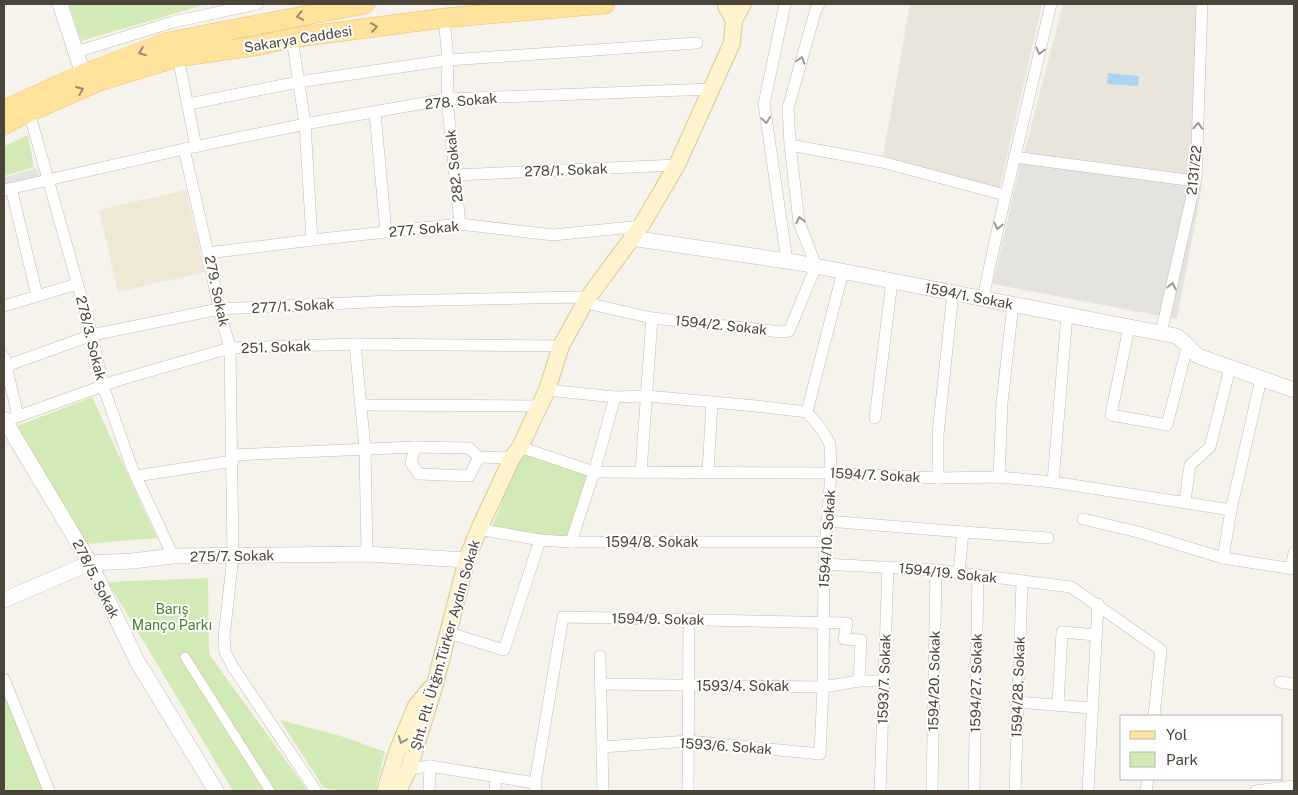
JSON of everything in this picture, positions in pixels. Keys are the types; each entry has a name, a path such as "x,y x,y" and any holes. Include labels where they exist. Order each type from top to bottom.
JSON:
{"main road":[{"name":"Sakarya Caddesi","path":"4,110 83,74 168,42 365,4"},
{"name":"Sakarya Caddesi","path":"4,125 97,82 178,57 256,46 292,38 444,18 605,4"},
{"path":"726,4 734,20"},
{"name":"Şht. Plt. Ütğm.Türker Aydın Sokak","path":"398,791 409,769 435,684 467,560 479,529 547,390 561,346 587,298 636,232 677,166 732,43 734,20 743,4"},
{"path":"385,791 397,752 416,706 435,684"}],"street":[{"path":"60,4 83,74"},
{"path":"76,52 173,22 257,4"},
{"path":"785,4 764,104 787,261"},
{"path":"816,266 799,222 790,145 788,108 819,4"},
{"path":"983,298 1005,195 1051,4"},
{"name":"2131/22","path":"1162,333 1195,181 1202,4"},
{"name":"282. Sokak","path":"444,18 448,60 447,99 460,224"},
{"path":"292,38 304,124 312,240"},
{"path":"189,104 298,82 448,60 697,43"},
{"name":"279. Sokak","path":"178,57 189,104 190,148 218,309 230,348 233,556 224,637 225,652 233,667 316,791"},
{"name":"278. Sokak","path":"8,189 304,124 447,99 711,89"},
{"name":"278/3. Sokak","path":"29,112 92,335 103,386 136,476 173,556"},
{"path":"375,113 386,232"},
{"path":"790,145 882,162 1005,195"},
{"path":"1014,157 1195,181"},
{"name":"278/1. Sokak","path":"455,175 677,166"},
{"path":"8,189 37,295"},
{"name":"277. Sokak","path":"208,253 460,224 553,235 636,232"},
{"name":"1594/1. Sokak","path":"636,232 1176,336 1183,340 1187,347 1198,356 1294,390"},
{"name":"1594/2. Sokak","path":"587,298 595,304 652,318 782,332 788,331 816,266"},
{"path":"547,390 615,396 647,396 807,412 843,271"},
{"path":"875,418 892,281"},
{"path":"4,306 77,284"},
{"path":"938,478 938,434 953,292"},
{"name":"277/1. Sokak","path":"5,361 92,335 218,309 391,301 587,298"},
{"path":"999,477 1002,404 1013,304"},
{"path":"1053,482 1067,315"},
{"path":"641,472 652,318"},
{"path":"1129,327 1111,415 1167,425 1187,347"},
{"path":"355,344 364,449 367,554"},
{"name":"251. Sokak","path":"8,419 119,380 230,348 355,344 561,346"},
{"name":"278/5. Sokak","path":"5,361 8,419 90,563 137,661 216,791"},
{"path":"1185,501 1190,465 1210,447 1230,368"},
{"path":"1224,558 1231,510 1261,379"},
{"path":"571,542 594,472 615,396"},
{"path":"708,472 712,402"},
{"path":"361,405 538,406"},
{"name":"1594/10. Sokak","path":"807,412 822,430 830,444 831,473 824,564 823,687 820,754"},
{"path":"136,476 233,458 364,449 415,447 469,448 479,457 469,476 419,474 411,463 415,447"},
{"name":"1594/7. Sokak","path":"479,457 516,452 594,472 831,473 938,478 999,477 1053,482 1185,501 1231,510"},
{"path":"1083,519 1138,532 1224,558 1293,569 1294,553"},
{"path":"827,521 1048,538"},
{"name":"1594/8. Sokak","path":"479,529 540,540 571,542 826,542"},
{"path":"959,573 963,532"},
{"path":"449,633 504,650 540,540"},
{"name":"275/7. Sokak","path":"4,600 90,563 133,561 173,556 367,554 467,560"},
{"name":"1594/19. Sokak","path":"824,564 936,570 1071,587 1098,604"},
{"name":"1593/7. Sokak","path":"880,791 888,567"},
{"name":"1594/20. Sokak","path":"932,791 936,570"},
{"name":"1594/27. Sokak","path":"974,791 978,575"},
{"name":"1594/28. Sokak","path":"1015,791 1022,582"},
{"path":"1088,791 1098,604"},
{"path":"1098,604 1161,650 1154,715"},
{"name":"1594/9. Sokak","path":"536,787 563,617 847,623 844,639 861,640 859,680"},
{"path":"688,791 689,619"},
{"path":"1058,705 1062,632 1096,635"},
{"path":"600,656 603,791"},
{"path":"185,657 270,791"},
{"path":"4,679 49,791"},
{"name":"1593/4. Sokak","path":"600,684 823,687 859,680 884,681"},
{"path":"1280,682 1294,684"},
{"path":"1017,702 1091,708"},
{"name":"1593/6. Sokak","path":"602,747 689,741 820,754"},
{"path":"409,769 430,766 496,776 536,787"},
{"path":"429,791 430,766"},
{"path":"495,791 496,776"},
{"path":"1256,791 1294,786"}],"shaded area":[{"path":"910,4 1042,4 999,190 882,162"},
{"path":"1063,4 1203,4 1196,177 1024,154"},
{"path":"1021,161 1202,186 1177,319 993,284"},
{"path":"36,168 39,176 4,186 4,178"},
{"path":"186,190 205,272 118,292 99,210"}],"green space":[{"path":"69,4 207,4 81,41"},
{"path":"28,135 34,167 4,176 4,146"},
{"path":"92,397 157,538 87,544 12,428"},
{"path":"522,451 588,476 569,539 492,527"},
{"name":"Barış Manço Parkı","path":"208,578 209,654 308,791 233,791 108,582"},
{"path":"4,688 50,791 4,791"},
{"path":"280,720 344,737 385,752 375,791 349,791 324,788"}],"water":[{"path":"1108,73 1139,76 1138,86 1107,84"}]}
